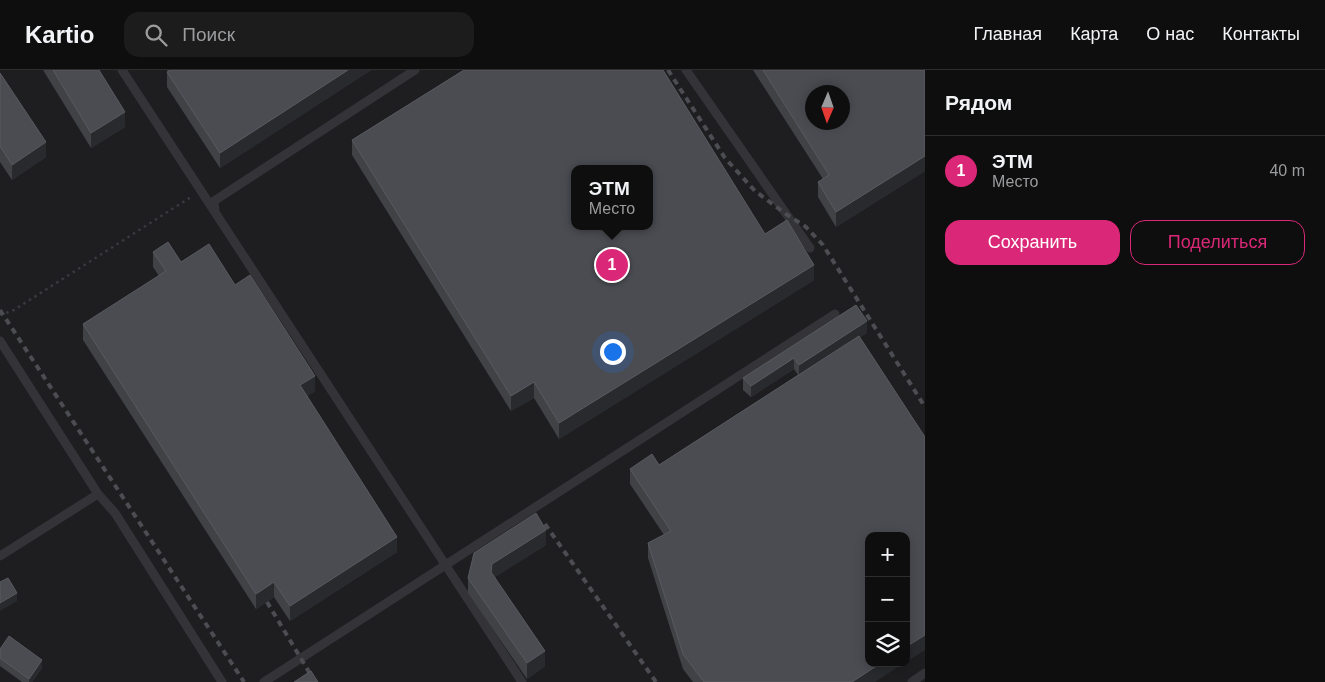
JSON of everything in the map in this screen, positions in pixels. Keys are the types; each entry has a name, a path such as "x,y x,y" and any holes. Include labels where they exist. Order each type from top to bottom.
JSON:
{"lane":[{"path":"122,70 522,682"},
{"path":"215,212 214,201 415,70"},
{"path":"686,70 810,248"},
{"path":"264,682 835,314"},
{"path":"0,341 98,494 115,513 222,682"},
{"path":"0,556 98,494"},
{"path":"912,682 925,673"}],"path":[{"path":"0,315 14,310 200,190"}],"shaded area":[{"path":"0,70 925,70 925,682 0,682"}],"building":[{"path":"53,70 99,70 125,112 91,133"},
{"path":"171,70 348,70 220,153 167,72"},
{"path":"464,70 663,70 765,234 787,220 814,265 559,423 534,382 511,396 352,140"},
{"path":"763,70 925,70 925,156 836,212 818,182 829,175"},
{"path":"0,73 46,142 12,165 0,146"},
{"path":"168,242 181,262 209,244 235,285 250,275 315,376 300,385 397,537 290,606 274,582 256,594 83,324 166,271 153,252"},
{"path":"856,305 867,321 799,365 794,358 751,386 743,378"},
{"path":"859,336 925,437 925,635 910,644 910,532 865,532 865,667 875,667 852,682 704,682 683,654 648,543 671,531 630,469 652,454 659,465"},
{"path":"536,513 546,530 492,564 491,572 545,651 527,663 468,578 474,553"},
{"path":"8,578 17,593 0,603 0,582"},
{"path":"9,636 42,660 29,679 0,658 0,649"},
{"path":"311,671 318,682 294,682"}],"railway":[{"path":"668,70 725,158 755,191 806,227 823,245 925,407"},
{"path":"0,310 244,682"},
{"path":"545,524 656,682"},
{"path":"267,602 315,682"}],"place":[{"name":"ЭТМ","path":"612,265"}]}
